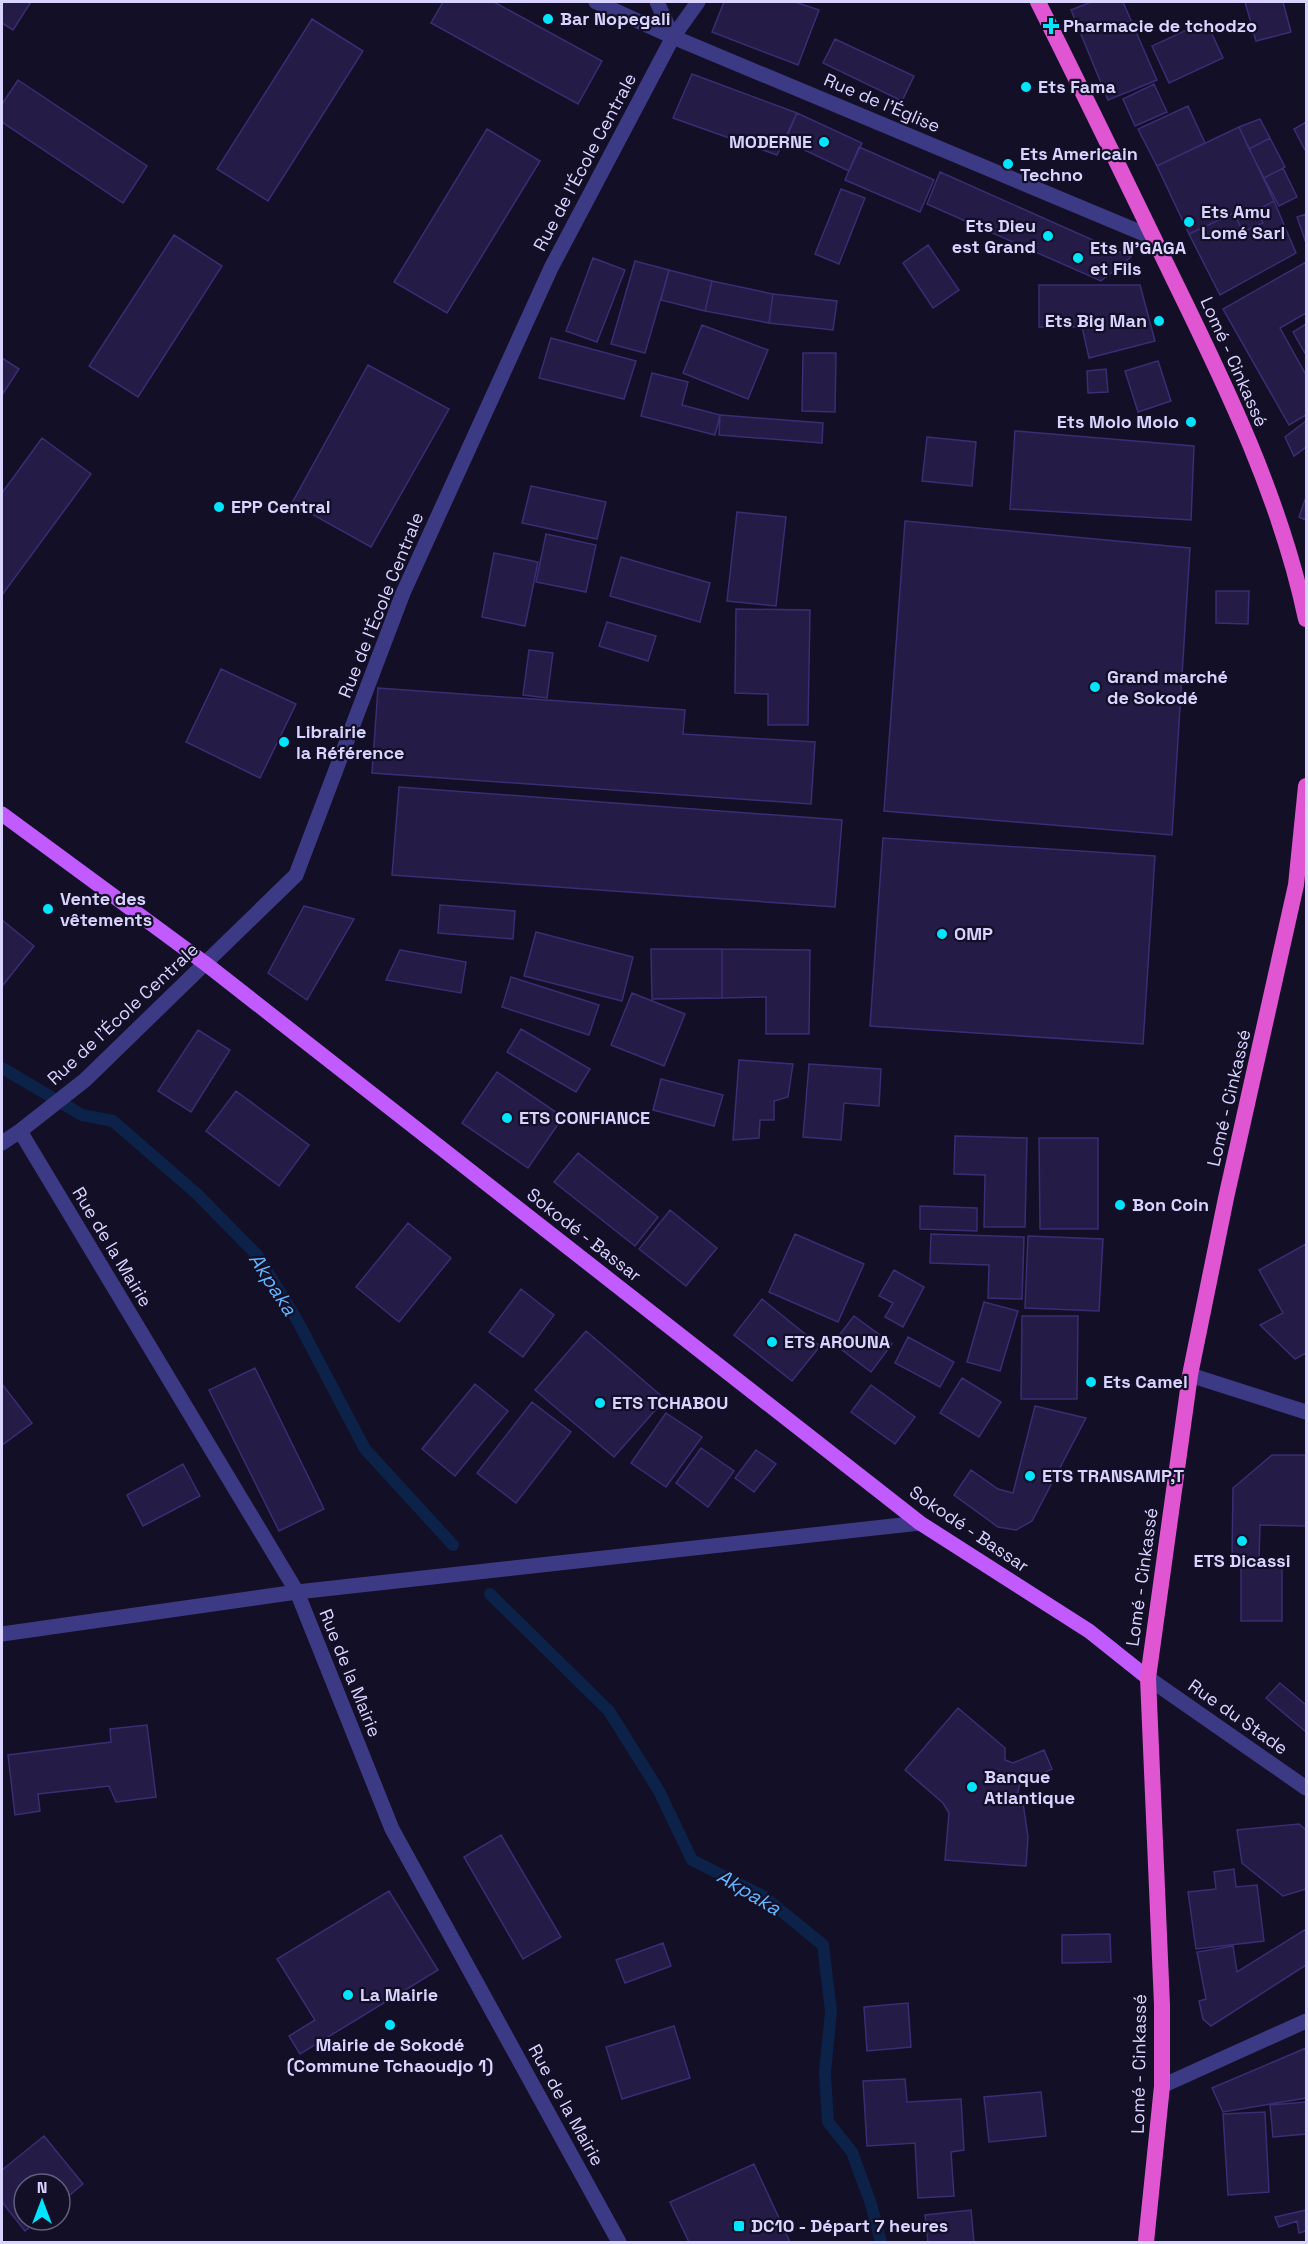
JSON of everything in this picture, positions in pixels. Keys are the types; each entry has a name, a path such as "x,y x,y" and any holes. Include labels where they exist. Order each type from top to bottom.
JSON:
{"highway":[{"name":"Lomé - Cinkassé","path":"1038,2 1223,380 1286,540 1306,619"},
{"name":"Lomé - Cinkassé","path":"1146,2242 1162,2086 1162,2005 1148,1678 1190,1375 1212,1266 1301,886 1306,786"}],"main road":[{"name":"Sokodé - Bassar","path":"2,814 206,964 920,1523 1089,1631 1148,1678"}],"street":[{"name":"Rue de l'Église","path":"596,2 673,37 1154,238"},
{"path":"657,2 673,37"},
{"name":"Rue de l'École Centrale","path":"2,1143 85,1080 296,875 403,593 551,268 673,37 698,2"},
{"name":"Rue de la Mairie","path":"20,1131 297,1592 392,1829 619,2242"},
{"path":"1190,1375 1306,1412"},
{"path":"2,1634 297,1592 920,1523"},
{"name":"Rue du Stade","path":"1148,1678 1306,1788"},
{"path":"1162,2086 1306,2021"}],"building":[{"path":"2,2 31,2 13,30 2,23"},
{"path":"443,2 494,2 602,61 578,104 431,23"},
{"path":"724,2 795,2 819,10 798,65 712,32"},
{"path":"1091,2 1123,2 1157,80 1108,100 1071,10"},
{"path":"1245,2 1283,2 1291,32 1256,41"},
{"path":"312,19 363,51 268,201 217,169"},
{"path":"1206,21 1223,58 1169,83 1152,46"},
{"path":"835,39 914,76 902,101 823,63"},
{"path":"692,74 797,113 777,155 673,118"},
{"path":"18,80 147,166 123,203 2,122 2,104"},
{"path":"1154,84 1167,112 1135,126 1123,99"},
{"path":"1188,106 1205,143 1157,166 1138,129"},
{"path":"797,113 862,143 849,171 785,141"},
{"path":"1260,119 1270,138 1249,149 1239,127"},
{"path":"1306,122 1306,152 1294,129"},
{"path":"1239,127 1274,201 1257,210 1263,223 1243,232 1234,213 1189,234 1157,166"},
{"path":"487,129 540,161 447,313 394,282"},
{"path":"1270,138 1285,167 1264,178 1249,149"},
{"path":"859,147 934,180 920,212 845,180"},
{"path":"1283,168 1297,197 1279,206 1264,178"},
{"path":"940,172 1131,257 1101,281 927,204"},
{"path":"841,189 865,198 839,264 815,254"},
{"path":"1274,201 1296,253 1220,295 1189,234 1234,213 1243,232 1263,223 1257,210"},
{"path":"1306,214 1306,243 1297,217"},
{"path":"174,235 222,266 138,397 89,366"},
{"path":"928,245 959,290 933,308 903,263"},
{"path":"593,258 625,270 597,342 566,331"},
{"path":"635,261 669,270 645,353 611,344"},
{"path":"1306,262 1306,313 1280,328 1306,375 1306,415 1289,425 1223,309"},
{"path":"669,270 712,281 705,311 661,300"},
{"path":"712,281 773,294 769,323 705,311"},
{"path":"1039,285 1140,285 1155,341 1089,358 1082,327 1039,327"},
{"path":"773,294 837,301 833,330 769,323"},
{"path":"1306,324 1306,355 1293,332"},
{"path":"702,325 768,350 748,399 683,373"},
{"path":"551,338 636,361 624,399 539,378"},
{"path":"803,353 836,353 835,412 802,411"},
{"path":"2,358 19,369 2,395"},
{"path":"1158,361 1171,401 1138,412 1125,371"},
{"path":"368,365 449,409 371,547 292,503"},
{"path":"1106,369 1108,392 1088,393 1087,371"},
{"path":"652,373 688,382 682,405 720,415 715,435 641,416"},
{"path":"720,415 823,423 822,443 719,435"},
{"path":"1306,421 1306,447 1294,456 1285,437"},
{"path":"1015,431 1194,446 1191,520 1010,509"},
{"path":"927,437 976,442 972,486 922,481"},
{"path":"42,438 91,474 2,595 2,493"},
{"path":"531,486 606,502 597,539 522,523"},
{"path":"1306,497 1306,520 1299,517"},
{"path":"737,512 786,517 776,606 727,601"},
{"path":"905,521 1190,548 1172,835 884,811"},
{"path":"546,534 596,545 586,592 536,582"},
{"path":"494,553 538,562 525,626 482,617"},
{"path":"621,557 710,583 700,622 610,596"},
{"path":"1216,591 1249,591 1248,624 1216,623"},
{"path":"736,609 810,610 808,725 768,725 768,694 735,693"},
{"path":"607,622 656,636 648,661 599,646"},
{"path":"529,650 553,653 547,698 523,695"},
{"path":"221,669 296,704 260,778 186,742"},
{"path":"378,688 685,710 683,734 815,742 811,804 372,773"},
{"path":"399,787 842,820 835,907 392,875"},
{"path":"883,838 1155,856 1143,1044 870,1026"},
{"path":"440,905 515,911 513,939 438,933"},
{"path":"304,906 354,919 307,1000 268,973"},
{"path":"2,920 34,946 3,985 2,983"},
{"path":"536,932 633,957 622,1001 524,976"},
{"path":"651,949 722,949 722,998 652,999"},
{"path":"722,949 810,950 809,1034 766,1034 766,997 722,998"},
{"path":"400,950 466,962 461,993 386,980"},
{"path":"511,977 599,1005 589,1035 502,1007"},
{"path":"632,993 685,1014 664,1066 611,1045"},
{"path":"521,1029 590,1069 576,1092 507,1052"},
{"path":"198,1030 230,1050 191,1112 158,1091"},
{"path":"739,1060 793,1064 788,1097 774,1101 774,1120 760,1120 759,1138 733,1140"},
{"path":"809,1064 881,1069 879,1106 844,1103 841,1140 803,1137"},
{"path":"497,1072 563,1117 528,1168 462,1123"},
{"path":"661,1079 723,1095 714,1126 653,1110"},
{"path":"236,1091 309,1145 279,1186 206,1131"},
{"path":"955,1136 1027,1138 1025,1227 984,1227 985,1175 954,1174"},
{"path":"1039,1138 1098,1138 1098,1229 1040,1229"},
{"path":"578,1153 658,1217 635,1246 554,1182"},
{"path":"920,1206 977,1208 977,1231 920,1229"},
{"path":"670,1210 717,1248 686,1286 639,1249"},
{"path":"408,1223 451,1258 399,1322 356,1287"},
{"path":"795,1234 864,1264 838,1322 769,1292"},
{"path":"931,1234 1024,1237 1022,1299 988,1298 989,1265 930,1263"},
{"path":"1028,1236 1103,1239 1099,1311 1025,1308"},
{"path":"1306,1244 1306,1353 1295,1359 1260,1325 1283,1313 1259,1270"},
{"path":"894,1270 924,1287 903,1327 885,1317 893,1303 879,1296"},
{"path":"521,1289 554,1315 523,1357 489,1332"},
{"path":"762,1299 820,1346 792,1381 734,1335"},
{"path":"984,1302 1018,1311 1000,1371 967,1362"},
{"path":"854,1316 892,1344 871,1372 833,1343"},
{"path":"1022,1316 1078,1316 1077,1399 1021,1399"},
{"path":"586,1331 665,1399 614,1457 535,1390"},
{"path":"908,1337 954,1362 940,1387 895,1363"},
{"path":"255,1368 324,1509 279,1531 209,1390"},
{"path":"962,1378 1001,1402 979,1437 940,1413"},
{"path":"2,1384 32,1423 2,1445"},
{"path":"475,1384 508,1411 455,1476 422,1449"},
{"path":"871,1385 915,1417 895,1444 851,1412"},
{"path":"532,1402 571,1432 516,1503 477,1473"},
{"path":"1035,1406 1086,1418 1032,1521 1016,1530 998,1527 954,1495 971,1470 998,1489 1013,1493"},
{"path":"666,1413 702,1437 666,1487 631,1463"},
{"path":"701,1448 734,1471 708,1507 676,1483"},
{"path":"756,1450 776,1464 754,1492 735,1478"},
{"path":"1272,1455 1306,1455 1306,1526 1260,1525 1259,1560 1232,1559 1233,1488"},
{"path":"183,1464 200,1496 143,1526 127,1495"},
{"path":"1241,1567 1282,1567 1282,1621 1241,1621"},
{"path":"1280,1683 1306,1705 1306,1732 1266,1698"},
{"name":"Banque Atlantique","path":"958,1708 1005,1748 1005,1760 1013,1763 1044,1750 1052,1769 1020,1783 1018,1792 1023,1803 1028,1837 1026,1866 945,1860 949,1813 943,1803 905,1770"},
{"path":"147,1725 156,1797 116,1802 109,1786 38,1794 40,1811 15,1815 8,1755 111,1742 110,1729"},
{"path":"1299,1824 1306,1830 1306,1889 1283,1896 1242,1863 1237,1830"},
{"path":"501,1835 561,1937 523,1959 464,1857"},
{"path":"1234,1869 1236,1887 1257,1885 1264,1941 1196,1949 1188,1892 1216,1889 1214,1872"},
{"name":"La Mairie","path":"389,1891 438,1970 300,2054 289,2036 315,2020 277,1959"},
{"path":"1306,1929 1306,1965 1211,2026 1203,2019 1199,2001 1206,1999 1197,1952 1233,1946 1237,1972"},
{"path":"1110,1934 1111,1962 1062,1963 1062,1935"},
{"path":"663,1943 671,1966 625,1983 616,1960"},
{"path":"908,2003 911,2047 867,2051 864,2007"},
{"path":"674,2026 690,2078 622,2099 606,2047"},
{"path":"1306,2048 1306,2098 1223,2112 1212,2088"},
{"path":"905,2079 907,2102 961,2099 964,2150 951,2152 954,2196 918,2198 915,2143 867,2146 863,2081"},
{"path":"1041,2092 1046,2136 989,2142 984,2097"},
{"path":"1306,2102 1306,2134 1273,2137 1270,2105"},
{"path":"1265,2112 1269,2192 1228,2195 1223,2114"},
{"path":"44,2136 83,2184 72,2193 72,2172 12,2172 12,2215 2,2202 2,2170"},
{"path":"754,2164 790,2242 689,2242 670,2202"},
{"path":"971,2210 974,2242 928,2242 925,2215"},
{"path":"1306,2210 1306,2231 1299,2233 1297,2221 1279,2227 1275,2217"}],"waterway":[{"name":"Akpaka","path":"2,1068 82,1115 113,1121 197,1194 257,1255 297,1320 365,1449 453,1545"},
{"name":"Akpaka","path":"490,1594 609,1711 659,1791 692,1860 763,1896 823,1945 831,2011 825,2073 828,2122 852,2152 871,2204 881,2242"}],"place":[{"name":"Bar Nopegali","path":"548,19"},
{"name":"Pharmacie de tchodzo","path":"1051,26"},
{"name":"Ets Fama","path":"1026,87"},
{"name":"MODERNE","path":"824,142"},
{"name":"Ets Americain Techno","path":"1008,164"},
{"name":"Ets Amu Lomé Sarl","path":"1189,222"},
{"name":"Ets Dieu est Grand","path":"1048,236"},
{"name":"Ets N'GAGA et Fils","path":"1078,258"},
{"name":"Ets Big Man","path":"1159,321"},
{"name":"Ets Molo Molo","path":"1191,422"},
{"name":"EPP Central","path":"219,507"},
{"name":"Grand marché de Sokodé","path":"1095,687"},
{"name":"Librairie la Référence","path":"284,742"},
{"name":"Vente des vêtements","path":"48,909"},
{"name":"OMP","path":"942,934"},
{"name":"ETS CONFIANCE","path":"507,1118"},
{"name":"Bon Coin","path":"1120,1205"},
{"name":"ETS AROUNA","path":"772,1342"},
{"name":"Ets Camel","path":"1091,1382"},
{"name":"ETS TCHABOU","path":"600,1403"},
{"name":"ETS TRANSAMP,T","path":"1030,1476"},
{"name":"ETS Dicassi","path":"1242,1541"},
{"name":"Banque Atlantique","path":"972,1787"},
{"name":"La Mairie","path":"348,1995"},
{"name":"Mairie de Sokodé (Commune Tchaoudjo 1)","path":"390,2025"},
{"name":"DC10 - Départ 7 heures","path":"739,2226"}]}
